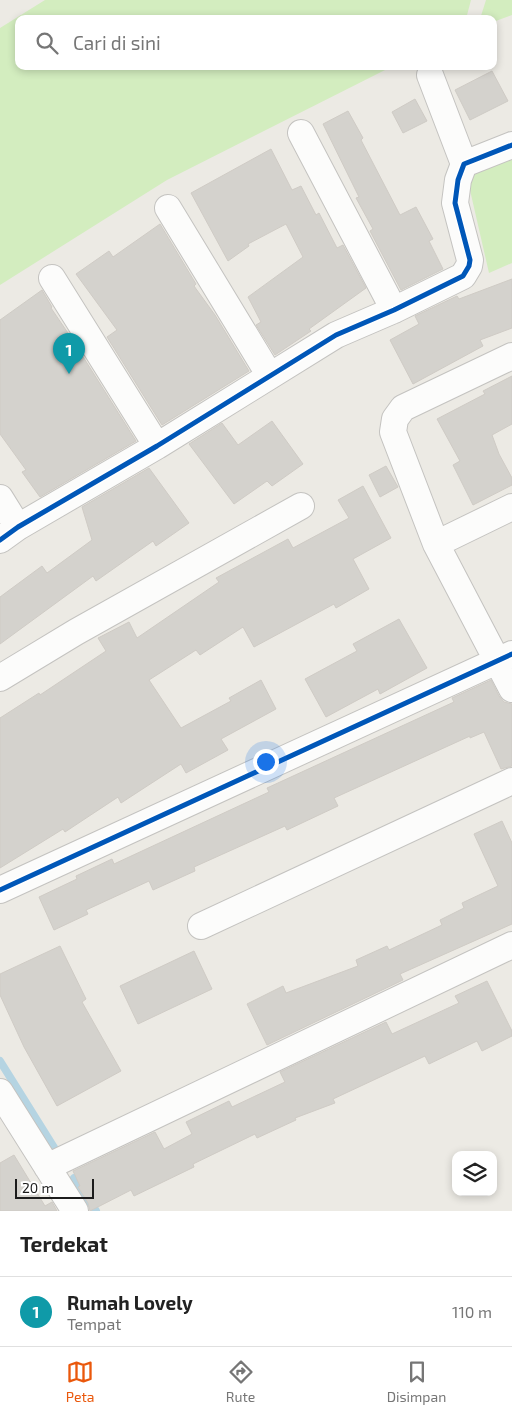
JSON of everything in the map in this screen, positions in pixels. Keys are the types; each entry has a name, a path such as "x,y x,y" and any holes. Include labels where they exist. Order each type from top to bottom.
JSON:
{"street":[{"path":"0,498 9,533 157,446 336,335 394,310 463,276 470,260 454,203 458,180 464,164 430,75"},
{"path":"301,133 394,310"},
{"path":"464,164 512,146"},
{"path":"168,208 270,376"},
{"path":"52,278 157,446"},
{"path":"512,356 402,408 395,419 393,432 436,544 504,657 512,688"},
{"path":"0,678 76,632 301,506"},
{"path":"436,544 512,507"},
{"path":"0,890 504,657"},
{"path":"201,926 512,781"},
{"path":"48,1167 512,945"},
{"path":"0,1092 75,1211"}],"green space":[{"path":"45,0 471,0 467,15 21,15"},
{"path":"486,0 512,0 512,15 497,21 497,15 481,15"},
{"path":"15,19 15,70 385,70 167,180 0,285 0,28"},
{"path":"512,159 512,263 489,273 467,177"}],"building":[{"path":"492,71 508,101 470,120 455,90"},
{"path":"415,99 427,121 403,133 392,112"},
{"path":"348,111 400,215 416,207 433,239 429,241 443,269 401,290 370,231 373,229 356,198 359,197 323,124"},
{"path":"271,149 292,190 301,186 316,215 319,213 337,248 343,245 366,288 309,329 311,331 275,355 256,325 261,322 248,297 303,257 286,224 248,244 249,246 228,261 191,193"},
{"path":"160,224 196,284 194,286 215,315 249,371 162,425 107,337 117,330 76,274 109,251 113,257"},
{"path":"512,279 512,328 480,340 483,346 413,384 390,340 419,324 415,316 457,296 459,299"},
{"path":"42,290 51,308 136,441 40,497 22,472 26,470 0,434 0,320"},
{"path":"512,376 512,424 492,435 499,454 512,478 512,485 473,505 453,465 460,461 437,419 485,394 483,391"},
{"path":"272,421 303,464 272,486 267,481 234,504 189,444 222,423 238,445"},
{"path":"386,466 398,487 380,497 369,475"},
{"path":"149,468 189,523 156,546 153,541 96,581 93,576 0,644 0,597 42,566 47,573 92,540 82,507"},
{"path":"363,486 391,538 353,559 369,589 336,608 334,604 254,647 243,627 200,655 196,650 149,680 181,728 231,701 229,698 261,680 276,709 221,739 228,750 186,773 181,764 121,803 118,797 65,832 63,829 0,868 0,718 39,693 40,695 106,651 98,638 129,622 137,638 219,582 216,578 288,539 293,548 349,518 338,500"},
{"path":"399,619 427,668 380,694 378,689 326,717 305,679 357,651 353,644"},
{"path":"491,680 504,702 512,704 512,766 501,769 484,732 470,738 470,736 334,798 338,806 287,830 285,826 194,867 195,871 153,890 149,881 86,910 88,914 54,930 39,897 77,879 76,876 112,859 114,864 269,792 267,788 454,702 452,698"},
{"path":"502,821 512,843 512,924 400,974 403,980 267,1045 247,1004 283,986 286,993 358,966 356,960 387,946 389,950 442,925 440,920 464,908 462,903 498,886 474,834"},
{"path":"60,946 86,999 82,1002 121,1071 57,1106 24,1047 0,995 0,974"},
{"path":"194,951 212,989 138,1024 120,986"},
{"path":"487,981 512,1031 512,1036 482,1051 477,1041 429,1064 425,1056 333,1099 335,1103 295,1118 296,1120 257,1138 255,1134 193,1164 194,1167 134,1196 131,1190 90,1211 88,1203 78,1187 80,1186 73,1171 155,1132 164,1149 192,1134 186,1122 229,1101 232,1107 285,1082 280,1072 386,1022 392,1034 459,1003 455,996"},
{"path":"14,1155 45,1206 52,1202 57,1211 0,1211 0,1163"}],"waterway":[{"path":"0,1061 55,1149"},
{"path":"74,1178 96,1211"}],"cycle path":[{"path":"0,540 18,527 157,446 336,335 394,310 463,276 470,260 455,203 458,180 464,164 512,145"},
{"path":"0,890 512,654"}],"place":[{"name":"Rumah Lovely","path":"69,374"}]}
